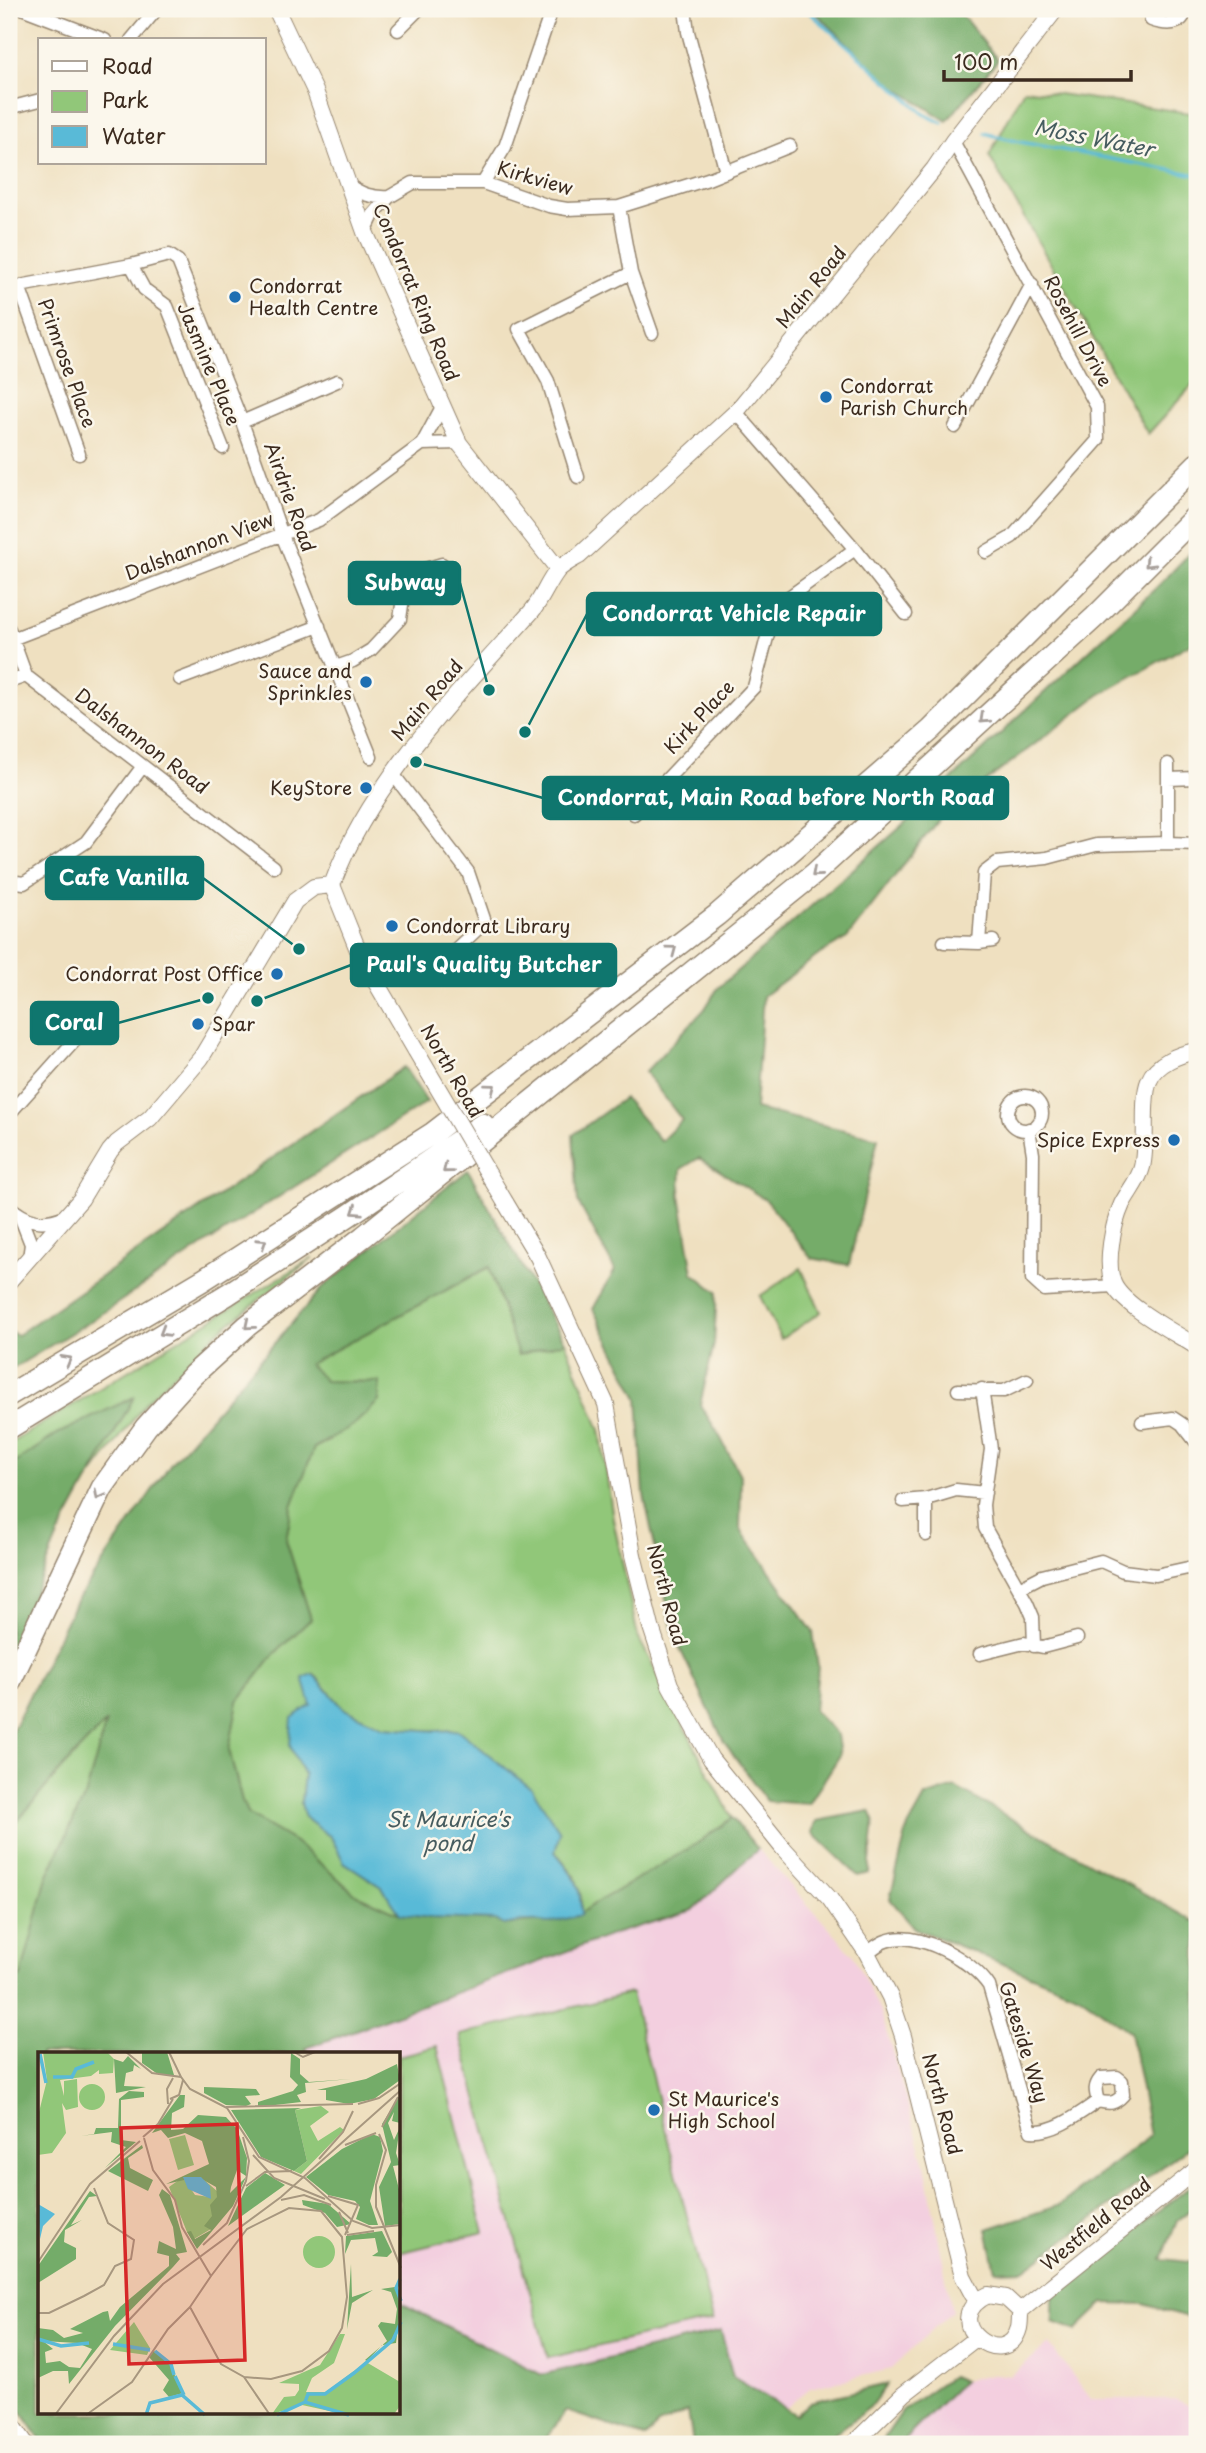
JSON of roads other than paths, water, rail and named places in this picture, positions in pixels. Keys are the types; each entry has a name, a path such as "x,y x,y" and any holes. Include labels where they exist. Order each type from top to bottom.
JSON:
{"highway":[{"path":"9,1395 203,1280 433,1133 717,915 931,730 1197,464"},
{"path":"9,1684 103,1488 146,1427 193,1375 247,1326 363,1237 814,874 1095,617 1197,515"},
{"path":"9,1428 228,1294 348,1216 614,1033"}],"main road":[{"name":"Condorrat Ring Road","path":"276,9 315,91 365,232 459,443 558,569"},
{"name":"Main Road","path":"332,885 358,826 393,774 539,603 558,569 579,556 736,412 934,169 1056,9"},
{"name":"North Road","path":"332,885 360,955 538,1257 606,1404 633,1555 651,1627 670,1685 711,1759 745,1803 830,1899 867,1953 890,1997 903,2036 963,2276 973,2295 979,2300"},
{"path":"9,1281 68,1214 110,1151 150,1118 201,1058 295,901 314,887 332,885"},
{"path":"1197,1051 1162,1065 1149,1082 1142,1170 1123,1203 1112,1236 1110,1273 1114,1286 1127,1301 1197,1347"},
{"name":"Westfield Road","path":"1020,2311 1197,2169"},
{"path":"988,2295 1006,2298 1020,2311 1019,2329 1007,2343 995,2346 983,2344 975,2338 969,2325 971,2308 979,2300 988,2295"},
{"path":"853,2444 904,2394 975,2338"},
{"path":"9,2420 26,2444"}],"street":[{"path":"24,9 101,38"},
{"path":"133,38 157,9"},
{"path":"398,30 419,9"},
{"path":"483,183 505,146 552,11 523,9"},
{"path":"685,9 688,32 726,172"},
{"path":"1149,9 1151,20 1165,24 1178,22 1185,15 1186,9"},
{"path":"9,107 38,100"},
{"name":"Rosehill Drive","path":"953,141 1097,407 1098,440 1012,537 986,551"},
{"name":"Kirkview","path":"388,197 413,183 451,181 483,183 549,206 567,209 620,207 726,172 790,146"},
{"path":"348,185 374,198 388,197"},
{"path":"365,232 373,215 388,197"},
{"path":"620,207 631,273 652,333"},
{"name":"Airdrie Road","path":"131,265 169,255 178,261 242,422 282,535 371,757"},
{"path":"14,287 131,265"},
{"name":"Jasmine Place","path":"131,265 144,289 167,306 223,448"},
{"path":"578,477 548,381 519,329 631,273"},
{"path":"955,427 1032,284"},
{"name":"Primrose Place","path":"14,287 79,454"},
{"path":"242,422 337,381"},
{"name":"Dalshannon View","path":"11,634 319,520 422,444 443,405"},
{"path":"736,412 855,550 906,614"},
{"path":"422,444 459,443"},
{"name":"Kirk Place","path":"634,814 754,687 775,607 855,550"},
{"path":"336,667 371,650 400,619 402,605 395,578 442,564"},
{"path":"180,679 319,626"},
{"path":"9,682 26,676 11,634"},
{"name":"Dalshannon Road","path":"26,676 274,867"},
{"path":"1168,764 1168,843"},
{"path":"9,881 24,883 86,842 142,766"},
{"path":"393,774 468,872 485,922 442,962"},
{"path":"1168,779 1197,778"},
{"path":"979,943 984,873 997,863 1047,858 1096,845 1197,844"},
{"path":"944,942 993,941"},
{"path":"9,1114 95,1018"},
{"path":"1029,1129 1033,1154 1032,1279 1044,1290 1114,1286"},
{"path":"9,1206 20,1216 34,1222 51,1222 68,1214"},
{"path":"20,1216 31,1244 29,1259"},
{"path":"958,1390 1004,1391 1027,1380"},
{"path":"982,1389 991,1449 983,1505 985,1528 1033,1616 1034,1646"},
{"path":"1142,1422 1173,1418 1182,1424 1197,1443"},
{"path":"903,1501 926,1499 956,1490 985,1493"},
{"path":"926,1499 926,1535"},
{"path":"1019,1588 1042,1576 1101,1561 1124,1571 1156,1575 1197,1566"},
{"path":"980,1654 1024,1643 1043,1647 1077,1638"},
{"name":"Gateside Way","path":"867,1953 886,1941 903,1938 927,1943 950,1953 981,1973 989,1986 1031,2131 1047,2129 1073,2118 1098,2101"}],"water":[{"name":"St Maurice's pond","path":"313,1674 344,1709 384,1727 458,1730 532,1789 560,1832 555,1852 576,1880 581,1915 550,1923 524,1921 504,1925 496,1920 400,1914 382,1887 344,1862 331,1837 305,1818 301,1803 304,1775 290,1746 292,1718 311,1705 303,1678"}],"waterway":[{"name":"Moss Water","path":"806,9 924,114 942,123"},
{"name":"Moss Water","path":"985,133 1197,175"}],"place":[{"name":"Condorrat Health Centre","path":"235,297"},
{"name":"Condorrat Parish Church","path":"826,397"},
{"name":"Sauce and Sprinkles","path":"366,682"},
{"name":"Subway","path":"489,690"},
{"name":"Condorrat Vehicle Repair","path":"525,732"},
{"name":"Condorrat, Main Road before North Road","path":"416,762"},
{"name":"KeyStore","path":"366,788"},
{"name":"Condorrat Library","path":"392,926"},
{"name":"Cafe Vanilla","path":"299,949"},
{"name":"Condorrat Post Office","path":"277,974"},
{"name":"Coral","path":"208,998"},
{"name":"Paul's Quality Butcher","path":"257,1001"},
{"name":"Spar","path":"198,1024"},
{"name":"Spice Express","path":"1174,1140"},
{"name":"St Maurice's High School","path":"654,2110"}]}
